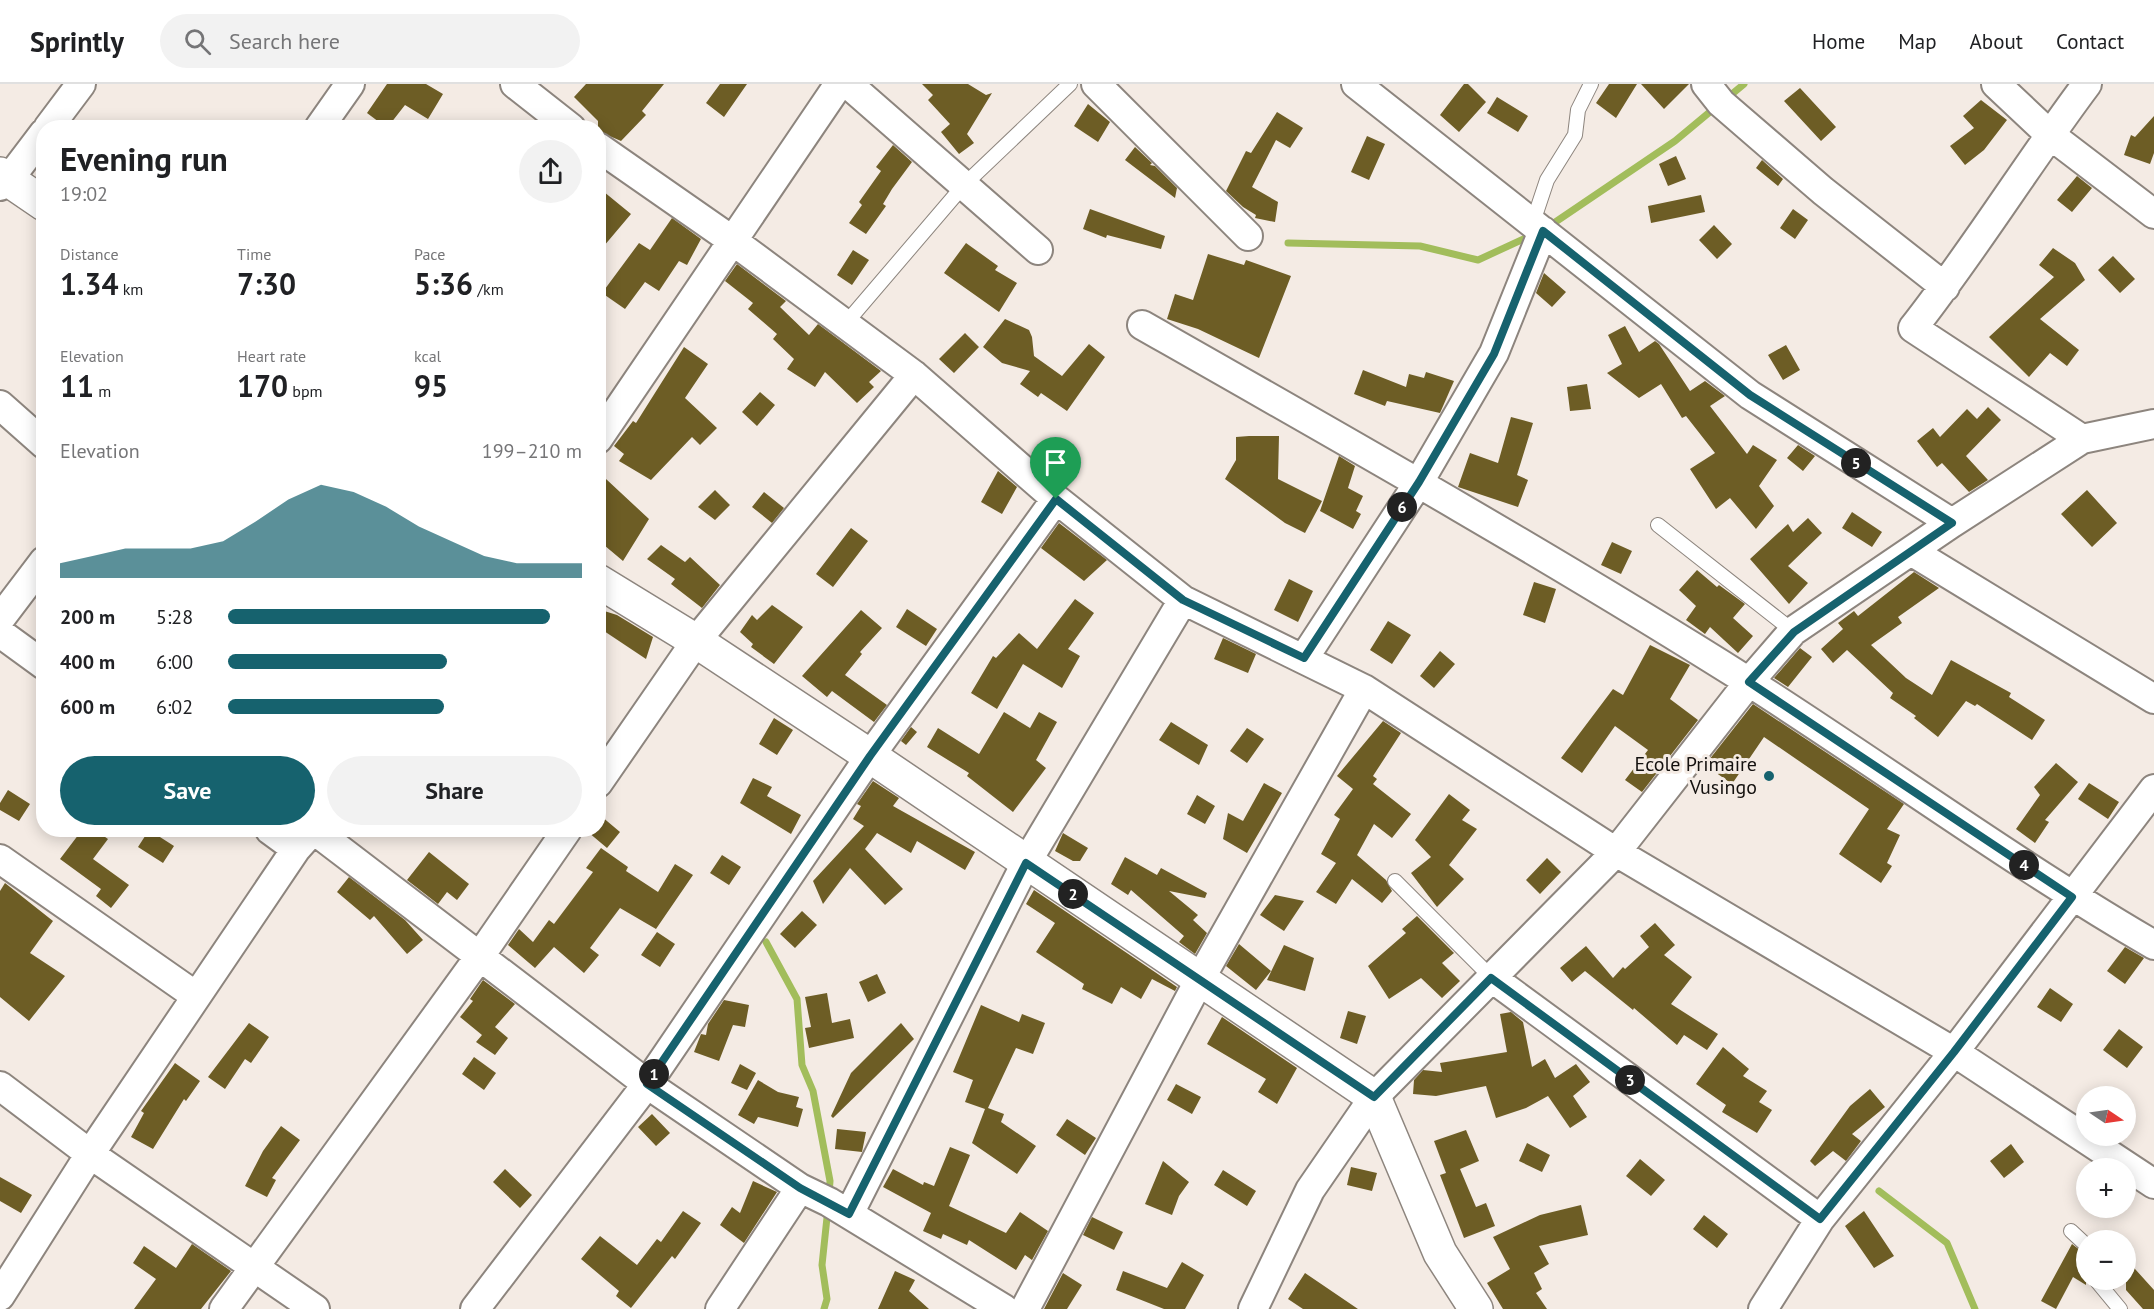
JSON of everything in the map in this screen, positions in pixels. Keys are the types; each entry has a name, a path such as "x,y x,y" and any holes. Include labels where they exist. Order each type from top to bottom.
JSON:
{"street":[{"path":"54,120 81,84"},
{"path":"325,120 350,84"},
{"path":"515,84 555,120"},
{"path":"606,427 839,84"},
{"path":"849,84 1038,250"},
{"path":"1096,84 1248,236"},
{"path":"1356,84 1750,395 1952,523"},
{"path":"1706,84 1721,104 1823,191 1945,287"},
{"path":"1995,84 2049,134 2154,214"},
{"path":"2082,439 1913,328 1945,287 2049,134 2087,84"},
{"path":"36,142 3,180 36,199"},
{"path":"606,153 846,323 914,375 1056,499 1183,600 1364,689 1616,852 1954,1052 2154,1184"},
{"path":"1304,658 1419,482 1494,354 1538,226"},
{"path":"1142,325 1419,482 1749,682 2072,897 2154,945"},
{"path":"606,771 696,641 914,375"},
{"path":"0,405 36,437"},
{"path":"1253,1309 1310,1190 1374,1097 1616,852 1749,682 1794,632 1952,523 2082,439 2154,424"},
{"path":"476,1309 647,1084 870,756 1056,499"},
{"path":"1911,551 2154,699"},
{"path":"0,619 36,572"},
{"path":"606,586 696,641 870,756 1374,1097 1440,1253 1476,1309"},
{"path":"849,1214 1026,863 1183,600"},
{"path":"0,633 36,659"},
{"path":"1025,1309 1200,979 1364,689"},
{"path":"1763,1309 1820,1219 1954,1052 2154,789"},
{"path":"0,1296 90,1154 196,996 307,837"},
{"path":"309,837 480,956 647,1084 800,1188 849,1214 1004,1309"},
{"path":"224,1309 480,956 562,837"},
{"path":"0,859 196,996"},
{"path":"1491,978 1820,1219"},
{"path":"0,1086 90,1154 256,1266 315,1309"},
{"path":"720,1309 800,1188"}],"lane":[{"path":"846,323 964,185 1070,84"},
{"path":"1538,226 1547,180 1575,135 1578,110 1590,84"},
{"path":"1658,525 1794,632"},
{"path":"1395,881 1491,978"},
{"path":"2071,1231 2076,1236"},
{"path":"2104,1290 2120,1309"}],"building":[{"path":"387,84 426,84 443,94 428,119 405,105 393,120 376,120 367,113"},
{"path":"586,84 664,84 642,111 646,115 621,141 606,134 606,120 597,120 574,97"},
{"path":"720,84 747,84 724,117 706,103"},
{"path":"922,84 968,84 986,95 992,93 967,134 974,143 959,154 941,132 950,124 928,100 933,95"},
{"path":"1464,84 1468,84 1486,102 1459,132 1440,115"},
{"path":"1609,84 1637,84 1616,118 1596,103"},
{"path":"1641,84 1689,84 1664,109"},
{"path":"1800,88 1836,127 1821,141 1784,101"},
{"path":"1497,97 1528,116 1518,132 1487,113"},
{"path":"1981,100 2007,120 1984,150 1965,165 1950,146 1974,128 1963,116"},
{"path":"1088,104 1110,122 1098,142 1074,126"},
{"path":"1277,112 1303,128 1290,148 1276,140 1252,187 1278,202 1275,222 1255,218 1256,215 1243,207 1226,191 1246,151 1251,153"},
{"path":"2154,116 2154,153 2150,164 2124,155 2131,135 2135,137"},
{"path":"1367,136 1385,144 1369,180 1351,172"},
{"path":"893,145 912,162 892,189 883,204 886,206 866,234 849,223 862,205 859,202 881,171 876,167"},
{"path":"1135,147 1152,163 1150,165 1155,166 1177,188 1175,198 1125,160"},
{"path":"1676,156 1686,179 1668,186 1659,164"},
{"path":"1762,160 1783,179 1778,186 1756,168"},
{"path":"2077,176 2092,188 2072,212 2057,200"},
{"path":"606,194 631,214 606,244"},
{"path":"1701,195 1705,212 1651,223 1648,206"},
{"path":"1090,209 1165,236 1161,249 1107,235 1106,238 1083,229"},
{"path":"1793,209 1808,220 1795,239 1780,228"},
{"path":"672,218 701,239 687,265 679,261 659,291 645,282 625,309 606,296 606,288 639,243 650,250"},
{"path":"1714,225 1732,244 1717,259 1699,240"},
{"path":"966,243 998,266 995,270 1017,283 999,312 944,273"},
{"path":"2053,248 2075,263 2085,280 2040,319 2079,350 2067,366 2050,353 2029,377 1989,337 2054,277 2039,265"},
{"path":"853,250 869,260 852,285 837,275"},
{"path":"1208,254 1244,265 1246,260 1291,276 1259,358 1198,329 1167,319 1175,294 1193,300"},
{"path":"2113,256 2135,279 2120,293 2098,270"},
{"path":"737,264 786,301 780,307 809,335 818,324 881,371 869,382 874,387 857,403 825,372 815,387 787,369 794,359 773,339 777,334 748,309 753,303 725,281"},
{"path":"1544,273 1566,292 1552,307 1536,293"},
{"path":"1005,319 1029,330 1034,356 1062,376 1089,344 1105,357 1067,411 1041,393 1038,397 1020,384 1030,371 1002,363 983,347"},
{"path":"1625,326 1639,352 1655,341 1659,344 1690,391 1705,381 1725,396 1710,406 1747,454 1753,445 1777,460 1759,486 1774,506 1756,529 1730,498 1716,509 1690,469 1715,453 1686,416 1682,418 1661,384 1639,398 1607,373 1622,364 1608,335"},
{"path":"965,333 979,347 954,373 939,359"},
{"path":"1786,345 1800,370 1783,380 1768,355"},
{"path":"684,347 708,364 685,398 717,428 700,445 692,437 651,480 619,461 624,454 614,446 633,421 636,423"},
{"path":"1363,370 1406,387 1409,374 1424,378 1426,372 1454,381 1440,413 1387,401 1385,406 1354,394"},
{"path":"1587,384 1591,409 1570,411 1567,387"},
{"path":"760,392 775,405 757,426 742,412"},
{"path":"1988,407 2001,420 1966,456 1988,480 1969,492 1942,463 1937,467 1917,441 1933,428 1940,437 1967,409 1977,419"},
{"path":"1511,417 1533,423 1517,475 1528,480 1518,507 1458,487 1470,453 1498,463"},
{"path":"1279,436 1278,479 1322,501 1305,533 1285,523 1225,479 1236,460 1236,437"},
{"path":"1798,445 1815,456 1803,471 1787,458"},
{"path":"1339,456 1355,466 1348,488 1363,496 1356,511 1361,514 1353,529 1320,511"},
{"path":"998,471 1017,487 1002,514 981,502"},
{"path":"606,479 649,519 623,561 606,547"},
{"path":"715,490 730,505 715,520 698,507"},
{"path":"2087,490 2117,523 2092,547 2061,514"},
{"path":"764,492 784,508 772,523 752,507"},
{"path":"1852,512 1882,532 1872,547 1842,528"},
{"path":"1808,518 1822,533 1788,566 1808,583 1789,604 1750,559 1788,524 1793,532"},
{"path":"1059,523 1107,560 1084,581 1041,548"},
{"path":"851,528 868,541 833,587 816,574"},
{"path":"1612,542 1632,551 1621,574 1601,565"},
{"path":"661,545 685,562 690,557 720,585 702,608 671,584 675,579 647,559"},
{"path":"1697,570 1717,587 1719,585 1745,604 1733,618 1753,636 1738,653 1710,627 1705,634 1686,620 1696,606 1679,590"},
{"path":"1914,572 1939,588 1898,617 1902,623 1871,645 1906,678 1932,695 1951,660 2011,693 2009,697 2045,720 2032,740 1977,704 1975,706 1966,701 1938,737 1914,718 1916,716 1890,698 1893,693 1847,650 1833,663 1821,649 1843,629 1838,623 1854,611 1858,616"},
{"path":"1289,579 1313,591 1298,622 1274,610"},
{"path":"1534,582 1556,589 1545,623 1523,615"},
{"path":"1075,599 1094,613 1068,649 1080,656 1062,688 1023,664 997,709 971,693 993,656 996,658 1019,633 1037,649"},
{"path":"772,605 803,627 774,664 751,647 753,644 740,632 752,615 757,620"},
{"path":"907,609 937,629 926,646 896,627"},
{"path":"861,610 882,628 860,652 862,654 845,675 887,705 874,722 832,691 827,697 802,676"},
{"path":"606,612 617,615 653,637 646,659 606,632"},
{"path":"1388,621 1411,635 1392,664 1370,650"},
{"path":"1223,638 1256,654 1248,673 1214,659"},
{"path":"1650,645 1690,665 1670,699 1698,720 1642,792 1625,780 1648,750 1615,726 1582,773 1561,758 1613,689 1623,695"},
{"path":"1800,648 1812,657 1788,687 1774,678"},
{"path":"1440,651 1455,664 1434,688 1420,676"},
{"path":"1753,704 1904,804 1887,829 1900,835 1887,863 1892,866 1881,883 1839,854 1869,809 1764,737 1732,784 1705,765"},
{"path":"1004,712 1030,728 1039,712 1057,722 1036,760 1046,768 1013,812 967,776 969,773 927,747 938,728 979,754"},
{"path":"774,718 793,730 777,755 759,744"},
{"path":"1383,721 1401,733 1373,776 1377,779 1373,784 1411,814 1392,838 1374,824 1357,855 1386,880 1392,891 1382,903 1352,879 1336,904 1316,892 1336,863 1321,854 1340,819 1334,815 1353,789 1337,776"},
{"path":"1171,722 1208,745 1199,765 1159,740"},
{"path":"911,727 917,732 906,745 901,741"},
{"path":"1247,728 1264,739 1247,763 1230,751"},
{"path":"2056,763 2078,782 2045,820 2049,822 2035,843 2016,829 2040,795 2034,787"},
{"path":"753,778 772,787 767,796 801,815 791,834 740,803"},
{"path":"873,781 899,798 893,806 975,852 965,870 917,841 911,853 877,833 865,849 903,889 885,905 850,868 823,904 813,881 864,826 853,819 861,806 857,804"},
{"path":"1264,783 1282,793 1247,853 1223,839 1228,813 1243,821"},
{"path":"2089,783 2119,802 2108,819 2078,799"},
{"path":"8,790 30,804 19,821 0,810 0,803"},
{"path":"1449,794 1470,810 1462,820 1477,829 1449,865 1464,879 1437,907 1411,873 1431,857 1415,840"},
{"path":"1197,795 1215,806 1205,824 1187,814"},
{"path":"606,820 620,832 607,848 594,837 606,837"},
{"path":"1063,833 1088,848 1080,861 1073,861 1055,851"},
{"path":"77,837 105,837 108,839 93,859 129,885 111,908 96,896 101,889 60,859"},
{"path":"144,837 160,837 174,846 163,863 138,847"},
{"path":"601,848 628,867 626,871 658,892 675,864 693,875 656,929 620,908 590,948 599,955 584,973 554,947 535,968 508,945 519,929 533,942 549,920 554,924 593,872 586,868"},
{"path":"429,852 469,884 457,900 447,892 438,904 407,880"},
{"path":"722,855 741,867 729,885 710,873"},
{"path":"1125,857 1157,875 1161,868 1207,893 1205,898 1169,891 1198,915 1193,920 1207,933 1195,954 1179,942 1184,936 1131,890 1128,895 1111,884"},
{"path":"1547,858 1561,872 1540,894 1526,880"},
{"path":"349,877 405,920 423,940 407,954 374,916 370,920 337,892"},
{"path":"5,883 53,921 30,953 65,976 29,1021 0,997 0,891"},
{"path":"1034,890 1177,987 1175,991 1152,979 1141,999 1121,987 1112,1004 1082,989 1084,984 1036,952 1055,923 1026,904"},
{"path":"1275,895 1304,901 1284,931 1260,915"},
{"path":"802,911 817,925 795,948 780,934"},
{"path":"1417,916 1454,953 1442,963 1460,981 1442,998 1421,978 1389,999 1368,966 1406,933 1402,929"},
{"path":"1655,923 1675,945 1664,955 1692,977 1671,1004 1718,1034 1707,1050 1684,1035 1677,1045 1634,1008 1633,1010 1585,971 1572,982 1560,968 1586,946 1613,978 1623,967 1625,969 1649,947 1640,936"},
{"path":"657,932 675,944 660,967 641,955"},
{"path":"1239,944 1271,971 1256,990 1226,966"},
{"path":"1284,945 1314,958 1305,991 1267,980"},
{"path":"2125,947 2144,958 2125,984 2107,971"},
{"path":"877,974 886,993 868,1002 859,982"},
{"path":"483,980 515,1004 495,1027 508,1038 495,1055 476,1042 482,1035 460,1017 473,1001 470,999"},
{"path":"2050,988 2073,1004 2061,1022 2037,1007"},
{"path":"827,993 832,1023 850,1019 854,1038 809,1048 805,1028 811,1027 805,997"},
{"path":"724,1000 749,1005 745,1027 733,1025 719,1061 694,1052 701,1034 706,1035 708,1024"},
{"path":"981,1005 1019,1022 1022,1014 1045,1023 1033,1054 1016,1048 988,1108 1004,1114 1001,1122 1036,1146 1017,1174 972,1143 985,1109 965,1102 973,1080 953,1072"},
{"path":"1348,1011 1366,1016 1357,1044 1340,1038"},
{"path":"1511,1012 1523,1022 1532,1067 1545,1059 1555,1078 1576,1064 1590,1082 1573,1096 1587,1117 1570,1128 1548,1096 1526,1108 1496,1118 1486,1086 1436,1096 1413,1094 1414,1080 1423,1070 1442,1072 1440,1063 1507,1052 1500,1014"},
{"path":"1222,1017 1297,1068 1277,1104 1258,1092 1266,1079 1207,1044"},
{"path":"249,1023 269,1037 251,1063 245,1059 225,1089 208,1077"},
{"path":"901,1023 914,1039 833,1118 831,1116 851,1073"},
{"path":"2119,1029 2143,1047 2127,1068 2103,1050"},
{"path":"1723,1047 1749,1069 1743,1076 1767,1091 1759,1102 1772,1110 1757,1133 1722,1112 1726,1105 1696,1084"},
{"path":"474,1057 496,1073 484,1090 462,1074"},
{"path":"175,1063 200,1081 186,1101 184,1099 153,1149 131,1137 144,1113 141,1111"},
{"path":"740,1064 756,1073 747,1090 731,1083"},
{"path":"758,1080 778,1092 799,1097 796,1107 803,1109 798,1127 758,1117 754,1124 738,1115"},
{"path":"1176,1084 1201,1097 1192,1114 1167,1100"},
{"path":"1870,1089 1885,1107 1852,1134 1861,1141 1846,1161 1833,1151 1815,1166 1810,1161 1850,1106"},
{"path":"652,1114 670,1133 656,1146 638,1127"},
{"path":"1067,1119 1096,1138 1085,1155 1056,1135"},
{"path":"281,1126 300,1140 272,1178 276,1180 267,1197 245,1186 263,1151"},
{"path":"837,1129 866,1132 862,1152 835,1149"},
{"path":"1466,1130 1479,1161 1460,1169 1476,1207 1486,1203 1495,1226 1464,1238 1440,1175 1446,1173 1434,1141"},
{"path":"1527,1143 1550,1155 1542,1172 1519,1161"},
{"path":"2011,1144 2024,1162 2004,1178 1990,1161"},
{"path":"950,1147 970,1155 949,1206 1006,1233 1020,1212 1048,1231 1032,1260 1025,1255 1016,1270 969,1240 967,1245 943,1234 941,1239 923,1231 931,1213 883,1187 893,1169 923,1185 924,1182 934,1186"},
{"path":"1640,1159 1665,1180 1651,1196 1626,1176"},
{"path":"1163,1161 1189,1182 1179,1196 1172,1215 1145,1204"},
{"path":"1351,1167 1377,1173 1372,1191 1347,1185"},
{"path":"505,1169 532,1195 520,1208 493,1182"},
{"path":"1223,1170 1256,1191 1247,1206 1214,1185"},
{"path":"0,1177 32,1195 21,1213 0,1201"},
{"path":"753,1181 777,1192 744,1243 720,1225 732,1207 740,1213"},
{"path":"1581,1205 1588,1235 1539,1246 1549,1264 1534,1273 1542,1289 1536,1293 1547,1309 1503,1309 1487,1283 1510,1269 1493,1237 1540,1215"},
{"path":"683,1211 701,1223 675,1259 672,1256 631,1308 616,1296 619,1291 581,1259 600,1236 637,1265 657,1239 661,1242"},
{"path":"1864,1211 1894,1256 1874,1268 1845,1226"},
{"path":"1704,1215 1728,1234 1717,1248 1693,1229"},
{"path":"1092,1217 1123,1232 1114,1250 1083,1235"},
{"path":"192,1244 231,1271 201,1309 134,1309 156,1279 133,1263 144,1246 176,1268"},
{"path":"2072,1244 2076,1247 2076,1279 2073,1277 2056,1309 2041,1301"},
{"path":"1182,1262 1204,1275 1185,1309 1164,1309 1116,1290 1123,1271 1167,1288"},
{"path":"2136,1270 2154,1290 2154,1309 2143,1309 2126,1290 2136,1290"},
{"path":"895,1271 915,1280 909,1291 929,1309 878,1309"},
{"path":"1063,1273 1082,1285 1067,1309 1044,1309"},
{"path":"1305,1273 1358,1309 1303,1309 1288,1299"}],"waterway":[{"path":"1726,99 1744,84"},
{"path":"1548,227 1675,141 1717,106"},
{"path":"1288,243 1420,246 1478,260 1530,236"},
{"path":"766,942 797,999 802,1065 813,1091 830,1181 829,1194"},
{"path":"1879,1191 1947,1243 1975,1309"},
{"path":"824,1309 827,1299 822,1265 828,1208"}],"place":[{"name":"Ecole Primaire Vusingo","path":"1769,776"}],"route":[{"path":"1543,231 1750,395 1952,523 1794,632 1749,682 2072,897 1954,1052 1820,1219 1491,978 1374,1097 1026,863 849,1214 800,1188 647,1084 870,756 1056,499 1183,600 1304,658 1419,482 1494,354 1543,231"}]}
